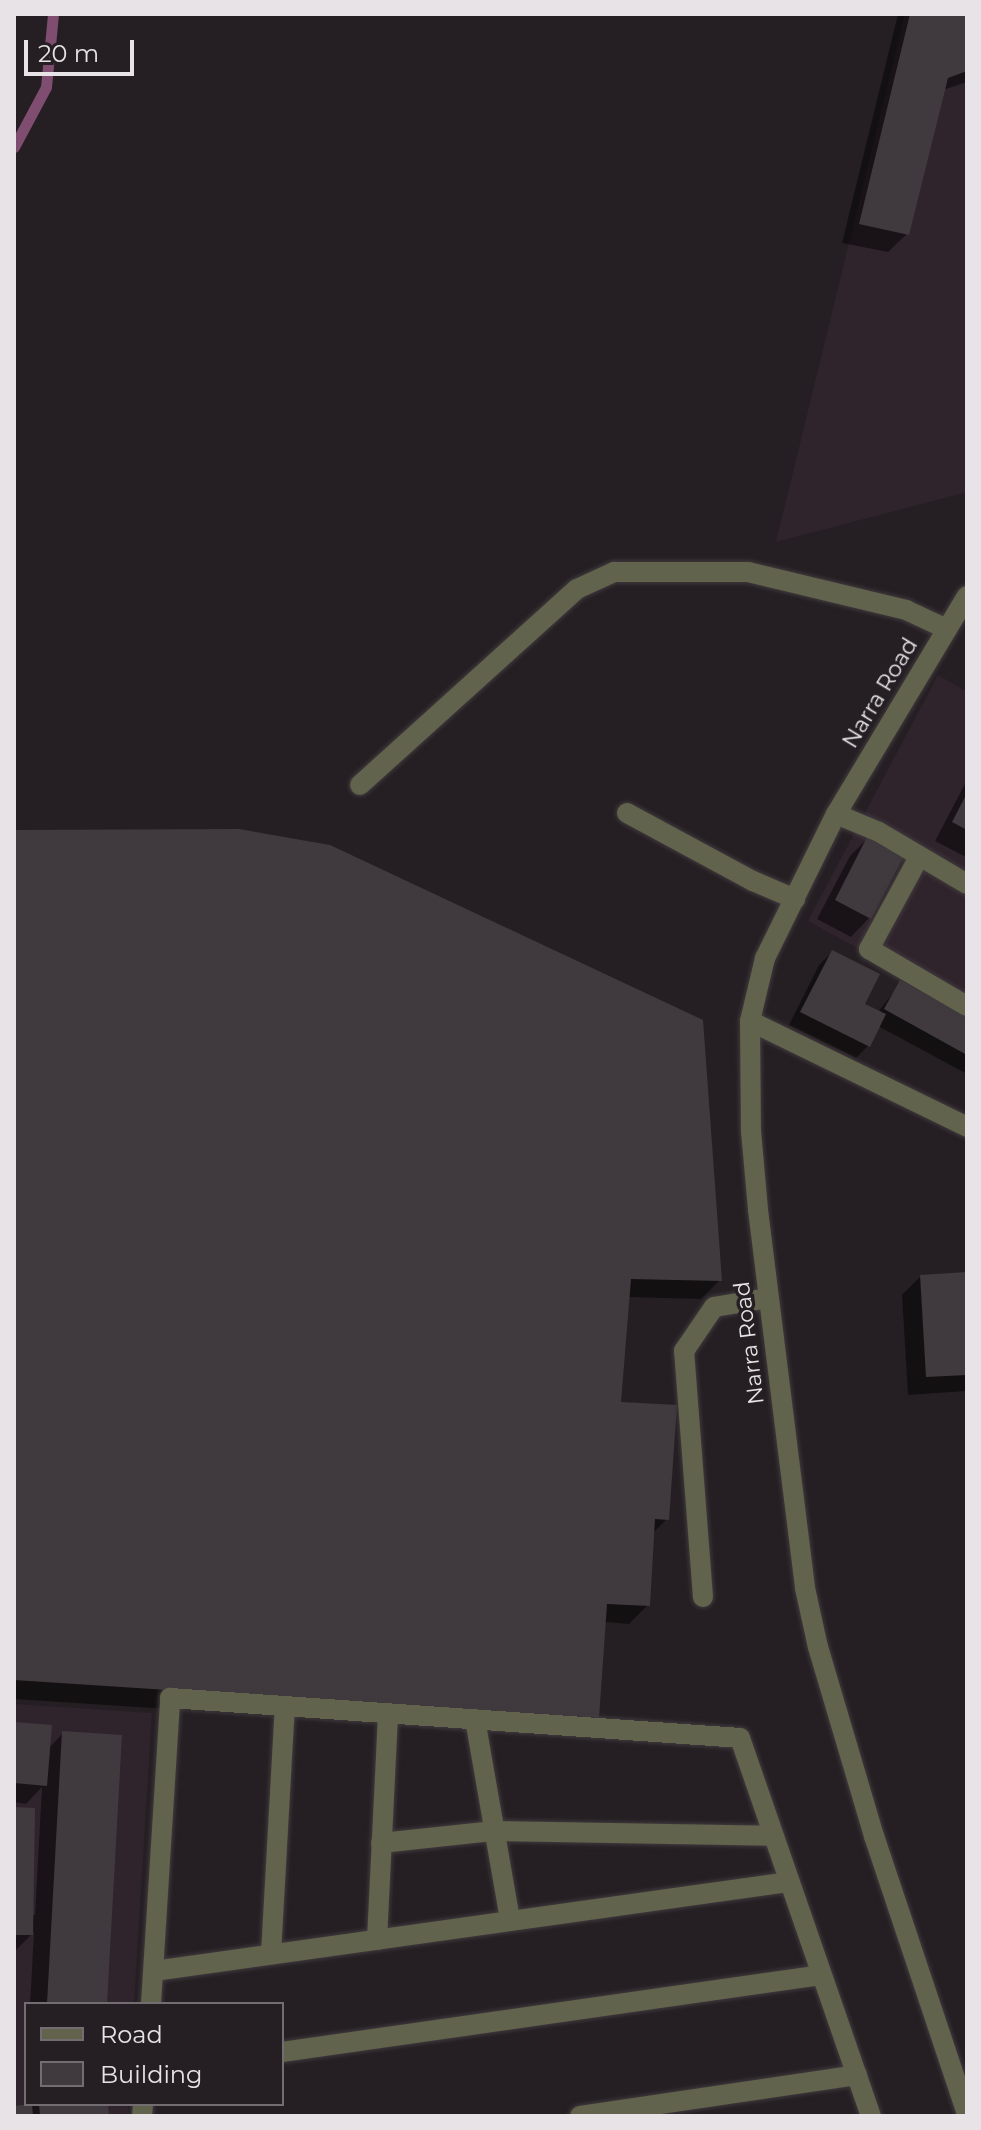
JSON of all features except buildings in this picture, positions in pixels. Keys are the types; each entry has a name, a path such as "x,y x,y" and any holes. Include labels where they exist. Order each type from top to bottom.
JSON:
{"street":[{"path":"360,785 577,589 614,572 748,572 906,610 947,629"},
{"name":"Narra Road","path":"967,596 836,814 765,958 750,1021 751,1131 768,1298 805,1588 818,1647 874,1836 967,2114"},
{"path":"627,813 739,874 795,899"},
{"path":"836,814 879,832 967,884"},
{"path":"919,857 869,949 967,1006"},
{"path":"750,1021 967,1127"},
{"path":"703,1597 684,1351 714,1307 768,1298"},
{"path":"151,2002 170,1698 740,1738 871,2116"},
{"path":"271,1954 285,1707"},
{"path":"377,1940 388,1713"},
{"path":"475,1719 510,1920"},
{"path":"381,1843 494,1831 772,1836"},
{"path":"154,1971 788,1882"},
{"path":"284,2052 821,1975"},
{"path":"580,2116 857,2075"}],"shaded area":[{"path":"905,14 967,14 967,492 776,542"},
{"path":"938,675 967,692 967,1008 808,921"},
{"path":"14,1704 152,1713 134,2002 24,2002 24,2106 128,2106 128,2116 14,2116"}],"waterway":[{"path":"14,147 46,87 53,14"}]}
